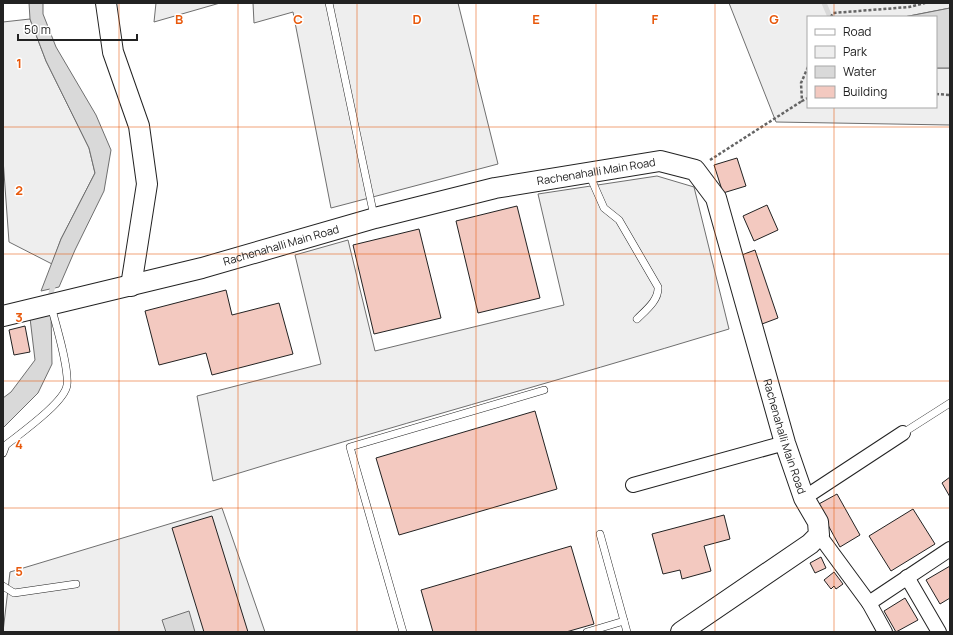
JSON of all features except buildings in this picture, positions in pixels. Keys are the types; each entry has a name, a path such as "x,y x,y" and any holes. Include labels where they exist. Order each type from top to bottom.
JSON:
{"street":[{"path":"106,3 113,52 139,126 147,184 132,286"},
{"name":"Rachenahalli Main Road","path":"3,316 202,268 375,218 495,188 660,161 695,170 716,198 785,444 804,498 818,522 819,535"},
{"path":"804,498 903,433"},
{"path":"633,485 785,444"},
{"path":"681,632 810,544 819,535 869,603 885,632"},
{"path":"869,603 950,549"},
{"path":"908,577 939,632"}],"lane":[{"path":"328,3 375,218"},
{"path":"588,172 604,208 618,220 658,287 656,299 638,319"},
{"path":"3,453 6,445 60,400 67,386 56,325 58,303"},
{"path":"403,632 350,447 544,390"},
{"path":"903,433 950,402"},
{"path":"600,534 627,632"},
{"path":"3,586 14,593 76,584"},
{"path":"587,632 624,621"}],"path":[{"path":"832,16 833,13 909,7 925,3"},
{"path":"802,101 801,83 807,69"},
{"path":"937,94 950,95"},
{"path":"695,170 807,98"}],"green space":[{"path":"156,3 220,3 154,22"},
{"path":"253,3 458,3 498,164 331,208 293,12 254,23"},
{"path":"729,3 950,3 950,8 909,16 807,16 807,108 937,108 937,68 950,68 950,125 776,122"},
{"path":"30,19 46,61 89,148 95,173 61,239 52,264 9,242 3,159 3,22"},
{"path":"657,176 694,187 729,329 213,481 197,396 321,364 295,255 348,240 375,351 564,305 538,194"},
{"path":"222,508 265,632 3,632 10,572"}],"water":[{"path":"29,3 43,3 43,14 56,47 96,115 111,150 104,191 75,250 59,287 41,291 61,239 95,173 89,148 46,61 30,19"},
{"path":"950,8 950,68 937,68 937,16 909,16"},
{"path":"51,312 52,364 38,393 3,428 3,398 11,392 35,360 30,318"},
{"path":"189,611 195,632 166,632 162,620"}],"waterway":[{"path":"824,3 830,16"},
{"path":"49,300 54,283"}]}
